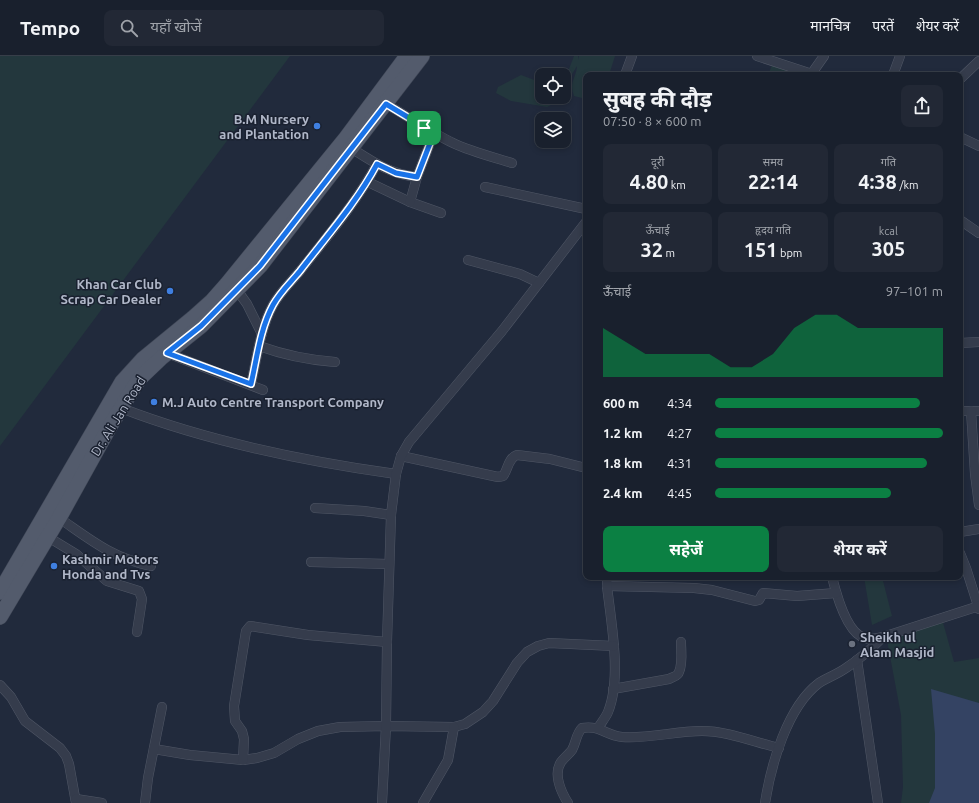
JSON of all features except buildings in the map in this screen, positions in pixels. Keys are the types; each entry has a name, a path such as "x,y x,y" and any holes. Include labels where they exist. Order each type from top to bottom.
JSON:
{"main road":[{"name":"Dr. Ali Jan Road","path":"0,592 122,382 143,359 193,318 212,301 227,284 346,138 407,56"},
{"name":"Dr. Ali Jan Road","path":"0,617 139,379 150,367 201,326 260,266 422,56"}],"street":[{"path":"626,72 632,56"},
{"path":"757,56 808,72"},
{"path":"815,72 824,56"},
{"path":"894,72 900,56"},
{"path":"963,76 979,61"},
{"path":"386,104 434,133 470,150 512,163"},
{"path":"410,202 417,177 434,133"},
{"path":"963,138 979,146"},
{"path":"351,148 377,164 396,173 417,177"},
{"path":"251,384 262,334 277,298 368,182 377,164"},
{"path":"368,182 410,202 441,213"},
{"path":"485,187 583,208"},
{"path":"963,222 979,233"},
{"path":"382,803 386,726 391,515 396,474 401,456 409,442 470,371 583,226"},
{"path":"468,260 514,272 539,283"},
{"path":"237,290 248,304 262,334"},
{"path":"963,342 979,342"},
{"path":"259,346 276,353 335,362"},
{"path":"167,353 251,384 263,390"},
{"path":"121,408 186,431 232,444 396,474"},
{"path":"963,410 975,411 975,474 979,505"},
{"path":"401,456 498,477 503,476 512,459 517,455 550,459 583,467"},
{"path":"315,508 391,515"},
{"path":"59,518 106,550 133,562 151,566"},
{"path":"963,532 979,529"},
{"path":"48,537 76,554 107,580 139,591 142,599 137,632"},
{"path":"833,580 846,620 858,635 873,639 979,607 963,560"},
{"path":"311,562 390,564"},
{"path":"678,587 679,580"},
{"path":"598,728 608,712 613,689 614,646 607,582 712,590 755,601 759,600 763,593 797,596 836,593"},
{"path":"243,760 244,739 242,732 235,721 234,706 246,631 248,627 250,626 308,636 387,642"},
{"path":"765,803 779,748 789,723 806,695 821,682 857,660 883,636"},
{"path":"613,689 676,676 679,672 681,642"},
{"path":"154,750 243,760 274,753 298,739 318,732 340,727 454,727 465,724 483,712 493,701 517,663 527,652 538,646 549,644 614,646"},
{"path":"857,660 878,803"},
{"path":"0,685 11,697 25,721 60,748 66,756 76,801 102,803"},
{"path":"145,803 148,778 162,707"},
{"path":"423,803 448,760 454,727"},
{"path":"566,803 558,778 560,763 572,750 579,731 582,728 598,728 611,735 632,737 702,731 730,735 779,748"}],"shaded area":[{"path":"0,56 290,56 0,446"},
{"path":"574,56 578,56 578,60 579,56 615,56 610,72 583,72 583,98 574,96 572,87 577,66 571,76 571,68 569,68"},
{"path":"772,65 796,72 769,72"},
{"path":"521,75 535,80 535,104 553,104 547,107 511,101 496,93 498,87"},
{"path":"864,580 883,580 892,616 872,625"},
{"path":"942,619 954,662 979,658 979,803 901,803 903,787 901,715 887,640"}],"water":[{"path":"931,689 979,703 979,803 929,803 935,788 935,734"}],"place":[{"name":"B.M Nursery and Plantation","path":"317,126"},
{"name":"Khan Car Club Scrap Car Dealer","path":"170,291"},
{"name":"M.J Auto Centre Transport Company","path":"154,402"},
{"name":"Kashmir Motors Honda and Tvs","path":"54,566"},
{"name":"Sheikh ul Alam Masjid","path":"852,644"}],"route":[{"path":"386,104 398,110 424,128 434,133 417,177 396,173 377,164 368,182 356,199 277,298 267,318 262,334 251,384 167,353 201,326 260,266 386,104"}]}
